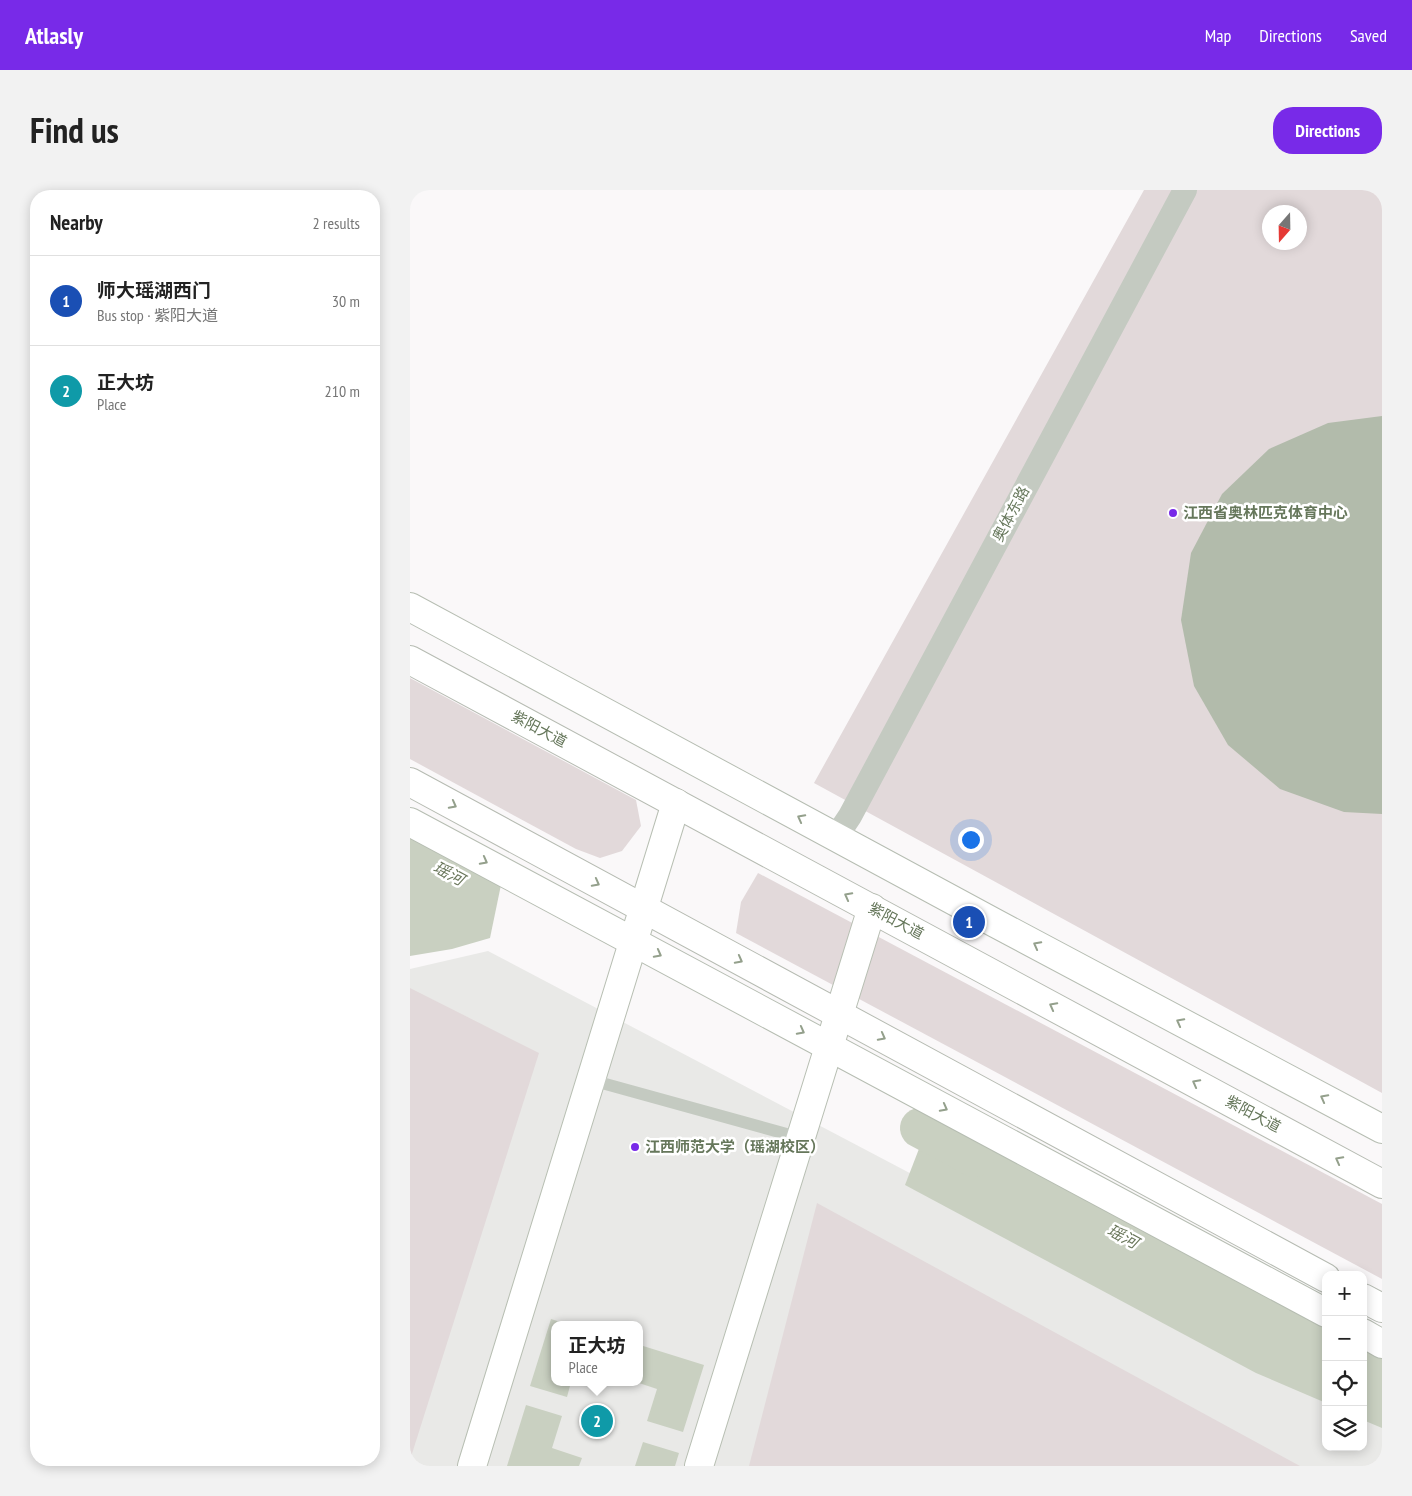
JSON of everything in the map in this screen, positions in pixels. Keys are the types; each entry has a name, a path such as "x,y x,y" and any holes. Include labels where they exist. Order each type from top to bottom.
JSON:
{"main road":[{"path":"410,607 1382,1130"},
{"name":"紫阳大道","path":"410,660 1382,1184"},
{"path":"410,782 1322,1276"},
{"path":"472,1466 676,803"},
{"path":"410,822 1322,1311"},
{"path":"699,1466 872,908"},
{"path":"1367,1300 1382,1308"},
{"path":"1367,1335 1382,1344"}],"street":[{"name":"奥体东路","path":"836,837 854,807 1185,190"}],"lane":[{"path":"591,1080 801,1138"}],"shaded area":[{"name":"江西省奥林匹克体育中心","path":"1144,190 1382,190 1382,1093 814,783"},
{"path":"410,678 636,800 641,826 622,851 600,858 576,849 410,759"},
{"path":"758,873 1382,1204 1382,1279 736,933 741,902"},
{"name":"江西师范大学（瑶湖校区）","path":"488,951 1322,1390 1322,1451 1367,1451 1367,1414 1382,1422 1382,1466 410,1466 410,969"},
{"path":"410,988 539,1053 410,1460"},
{"path":"817,1203 1300,1466 749,1466"}],"water":[{"path":"410,831 502,880 490,938 452,949 410,956"},
{"path":"934,1110 1322,1319 1322,1401 1256,1373 905,1185"},
{"path":"551,1319 557,1321 551,1321 551,1386 570,1386 567,1397 530,1386"},
{"path":"1367,1343 1382,1351 1382,1428 1367,1422"},
{"path":"643,1346 704,1365 683,1432 647,1421 657,1389 643,1384"},
{"path":"526,1405 562,1416 552,1448 582,1458 579,1466 507,1466"},
{"path":"643,1442 679,1453 675,1466 635,1466"}],"building":[{"name":"江西省奥林匹克体育中心","path":"1382,416 1382,814 1344,812 1280,789 1228,745 1194,686 1181,620 1191,553 1222,494 1269,449 1328,423"}],"waterway":[{"name":"瑶河","path":"920,1128 974,1157"}],"place":[{"name":"江西省奥林匹克体育中心","path":"1173,513"},
{"name":"师大瑶湖西门","path":"969,922"},
{"name":"江西师范大学（瑶湖校区）","path":"635,1147"},
{"name":"正大坊","path":"597,1421"}]}
